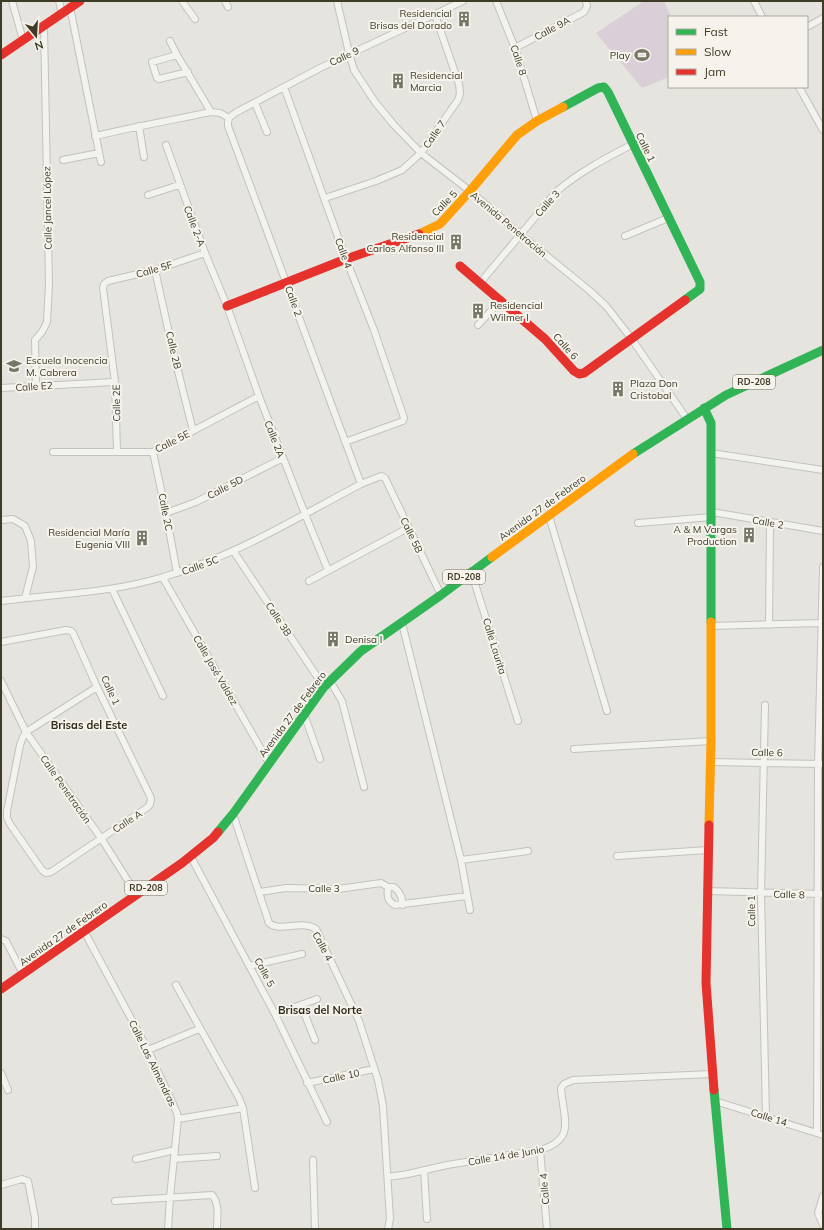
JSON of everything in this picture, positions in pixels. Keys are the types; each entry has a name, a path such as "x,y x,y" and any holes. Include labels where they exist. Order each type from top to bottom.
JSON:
{"main road":[{"path":"1,56 80,1"},
{"name":"Calle 5","path":"227,306 346,259 423,233 440,224 517,135 538,121 598,88 604,87"},
{"name":"Calle 1","path":"604,87 608,92 700,282 700,289"},
{"name":"Calle 6","path":"460,266 545,339 574,371 579,374 584,373 700,289"},
{"name":"Avenida 27 de Febrero","path":"1,989 191,857 213,838 233,814 327,684 361,651 441,595 471,571 644,446 726,395 823,350"},
{"path":"704,408 710,423 712,515 711,740 706,983 712,1074 727,1229"}],"street":[{"path":"12,1 23,40"},
{"path":"59,1 62,13"},
{"path":"182,1 195,20"},
{"path":"225,1 228,7"},
{"name":"Avenida Penetración","path":"338,1 354,70 375,102 394,125 421,153 470,191 590,291 607,307 631,338 687,419"},
{"name":"Calle 9","path":"229,118 349,53 463,1"},
{"name":"Calle 8","path":"496,1 516,48 538,121"},
{"path":"754,1 762,16"},
{"name":"Calle 9A","path":"516,48 584,12 587,4"},
{"path":"70,8 101,162"},
{"name":"Calle 7","path":"325,198 376,182 402,170 421,153 458,100 460,94 459,84 435,15"},
{"path":"808,26 823,18"},
{"name":"Calle Jancel López","path":"36,386 35,340 42,332 47,322 49,284 44,26"},
{"path":"170,41 211,112"},
{"path":"177,55 152,62 157,78 159,79 188,72"},
{"name":"Calle 4","path":"284,87 346,259 374,330 404,418 403,421 345,442"},
{"path":"800,88 823,130"},
{"path":"255,103 267,132"},
{"path":"95,136 211,112 220,113 229,118"},
{"name":"Calle 2","path":"229,118 228,126 361,484"},
{"path":"139,126 144,157"},
{"name":"Calle 3","path":"480,283 556,192 571,179 633,144"},
{"name":"Calle 2-A","path":"166,146 179,185 227,306"},
{"path":"63,160 99,154"},
{"path":"148,195 179,185"},
{"path":"625,236 668,218"},
{"name":"Calle 5F","path":"104,284 117,277 155,270 205,253"},
{"name":"Calle 2B","path":"155,270 193,430"},
{"name":"Calle 2E","path":"104,284 116,382 117,451"},
{"path":"478,325 501,300"},
{"name":"Calle 2A","path":"227,306 259,396 328,570"},
{"name":"Calle E2","path":"1,388 116,382"},
{"name":"Calle 5E","path":"53,452 153,452 259,396"},
{"name":"Calle 2C","path":"153,452 177,573"},
{"path":"711,454 823,470"},
{"name":"Calle 5D","path":"166,513 196,502 283,458"},
{"name":"Calle 5C","path":"1,601 112,589 163,578 234,552 361,484 382,476"},
{"name":"Calle 5B","path":"382,476 441,595"},
{"name":"Calle 2","path":"638,523 712,515 770,522 823,531"},
{"path":"549,516 607,711"},
{"path":"1,520 13,519 25,526 31,541 32,567 25,598"},
{"path":"769,625 770,522"},
{"path":"309,581 408,528"},
{"name":"Calle 3B","path":"234,552 327,684 342,701 364,787"},
{"path":"817,1132 820,1012 820,764 823,567"},
{"name":"Calle Laurita","path":"471,571 518,721"},
{"name":"Calle José Valdez","path":"163,578 269,763"},
{"path":"112,589 163,696"},
{"path":"402,623 461,860 470,910"},
{"path":"711,626 822,624"},
{"name":"Calle 1","path":"1,642 66,630 71,631 150,795 151,801"},
{"name":"Calle Penetración","path":"1,681 26,732 100,838 137,895"},
{"path":"26,732 97,687"},
{"name":"Calle 1","path":"764,706 762,894 766,1116"},
{"path":"304,714 320,759"},
{"name":"Calle A","path":"26,732 22,737 20,745 7,818 42,870 46,873 51,872 148,807 151,801"},
{"path":"574,749 711,740"},
{"name":"Calle 6","path":"710,762 820,764"},
{"name":"Calle 4","path":"233,814 268,920 271,925 281,927 307,925 313,927 317,932 359,1021 374,1068"},
{"path":"617,856 708,850"},
{"path":"461,860 528,851"},
{"name":"Calle 5","path":"191,857 275,1014 327,1122"},
{"name":"Calle 3","path":"260,892 286,888 338,889 381,883 388,887"},
{"path":"403,905 398,890 394,887 388,887 388,899 395,905 403,905 467,896"},
{"name":"Calle 8","path":"707,892 820,894"},
{"name":"Calle Las Almendras","path":"84,932 148,1050 177,1113 178,1119 168,1229"},
{"path":"1,939 6,941 23,974"},
{"path":"249,966 302,954"},
{"path":"176,985 199,1029 239,1098 243,1108 255,1188"},
{"path":"275,1014 317,999"},
{"path":"301,1005 315,1040"},
{"path":"148,1050 199,1029"},
{"path":"374,1068 383,1106 390,1219 388,1229"},
{"name":"Calle 10","path":"307,1083 374,1068"},
{"path":"1,1073 8,1090"},
{"name":"Calle 14 de Junio","path":"388,1177 447,1165 540,1150 558,1142 563,1135 565,1119 561,1088 566,1083 578,1080 712,1074"},
{"name":"Calle 14","path":"715,1101 823,1135"},
{"path":"178,1119 243,1108"},
{"path":"136,1159 175,1150"},
{"name":"Calle 4","path":"540,1150 547,1229"},
{"path":"174,1159 217,1156"},
{"path":"313,1160 315,1229"},
{"path":"424,1170 428,1220"},
{"path":"1,1185 22,1179 28,1182 35,1218 35,1229"},
{"path":"115,1201 212,1195 216,1200 217,1205 217,1229"},
{"path":"823,1196 818,1213 820,1221 823,1225"}],"shaded area":[{"name":"Play","path":"644,1 664,1 671,16 668,16 668,77 642,88 596,33"}],"traffic: fast":[{"path":"563,107 598,88 604,87 608,92 700,282 700,289 685,300"},
{"path":"633,454 726,395 823,350"},
{"path":"704,408 711,423 711,622"},
{"path":"218,832 233,814 324,687 361,651 492,557"},
{"path":"714,1090 727,1229"}],"traffic: slow":[{"path":"419,234 440,224 517,135 537,121 563,107"},
{"path":"492,557 633,454"},
{"path":"709,825 711,622"}],"traffic: jam":[{"path":"1,55 80,1"},
{"path":"227,306 346,259 419,234"},
{"path":"460,266 545,339 574,371 579,374 584,373 685,300"},
{"path":"709,825 706,983 714,1090"},
{"path":"1,989 182,863 213,838 218,832"}],"place":[{"name":"Residencial Brisas del Dorado","path":"464,19"},
{"name":"Play","path":"642,55"},
{"name":"Residencial Marcia","path":"398,81"},
{"name":"Residencial Carlos Alfonso III","path":"456,242"},
{"name":"Residencial Wilmer I","path":"478,311"},
{"name":"Escuela Inocencia M. Cabrera","path":"14,366"},
{"name":"Plaza Don Cristobal","path":"618,389"},
{"name":"A & M Vargas Production","path":"749,535"},
{"name":"Residencial María Eugenia VIII","path":"142,538"},
{"name":"Denisa I","path":"333,639"}],"district":[{"name":"Brisas del Este","path":"89,725"},
{"name":"Brisas del Norte","path":"320,1010"}]}
